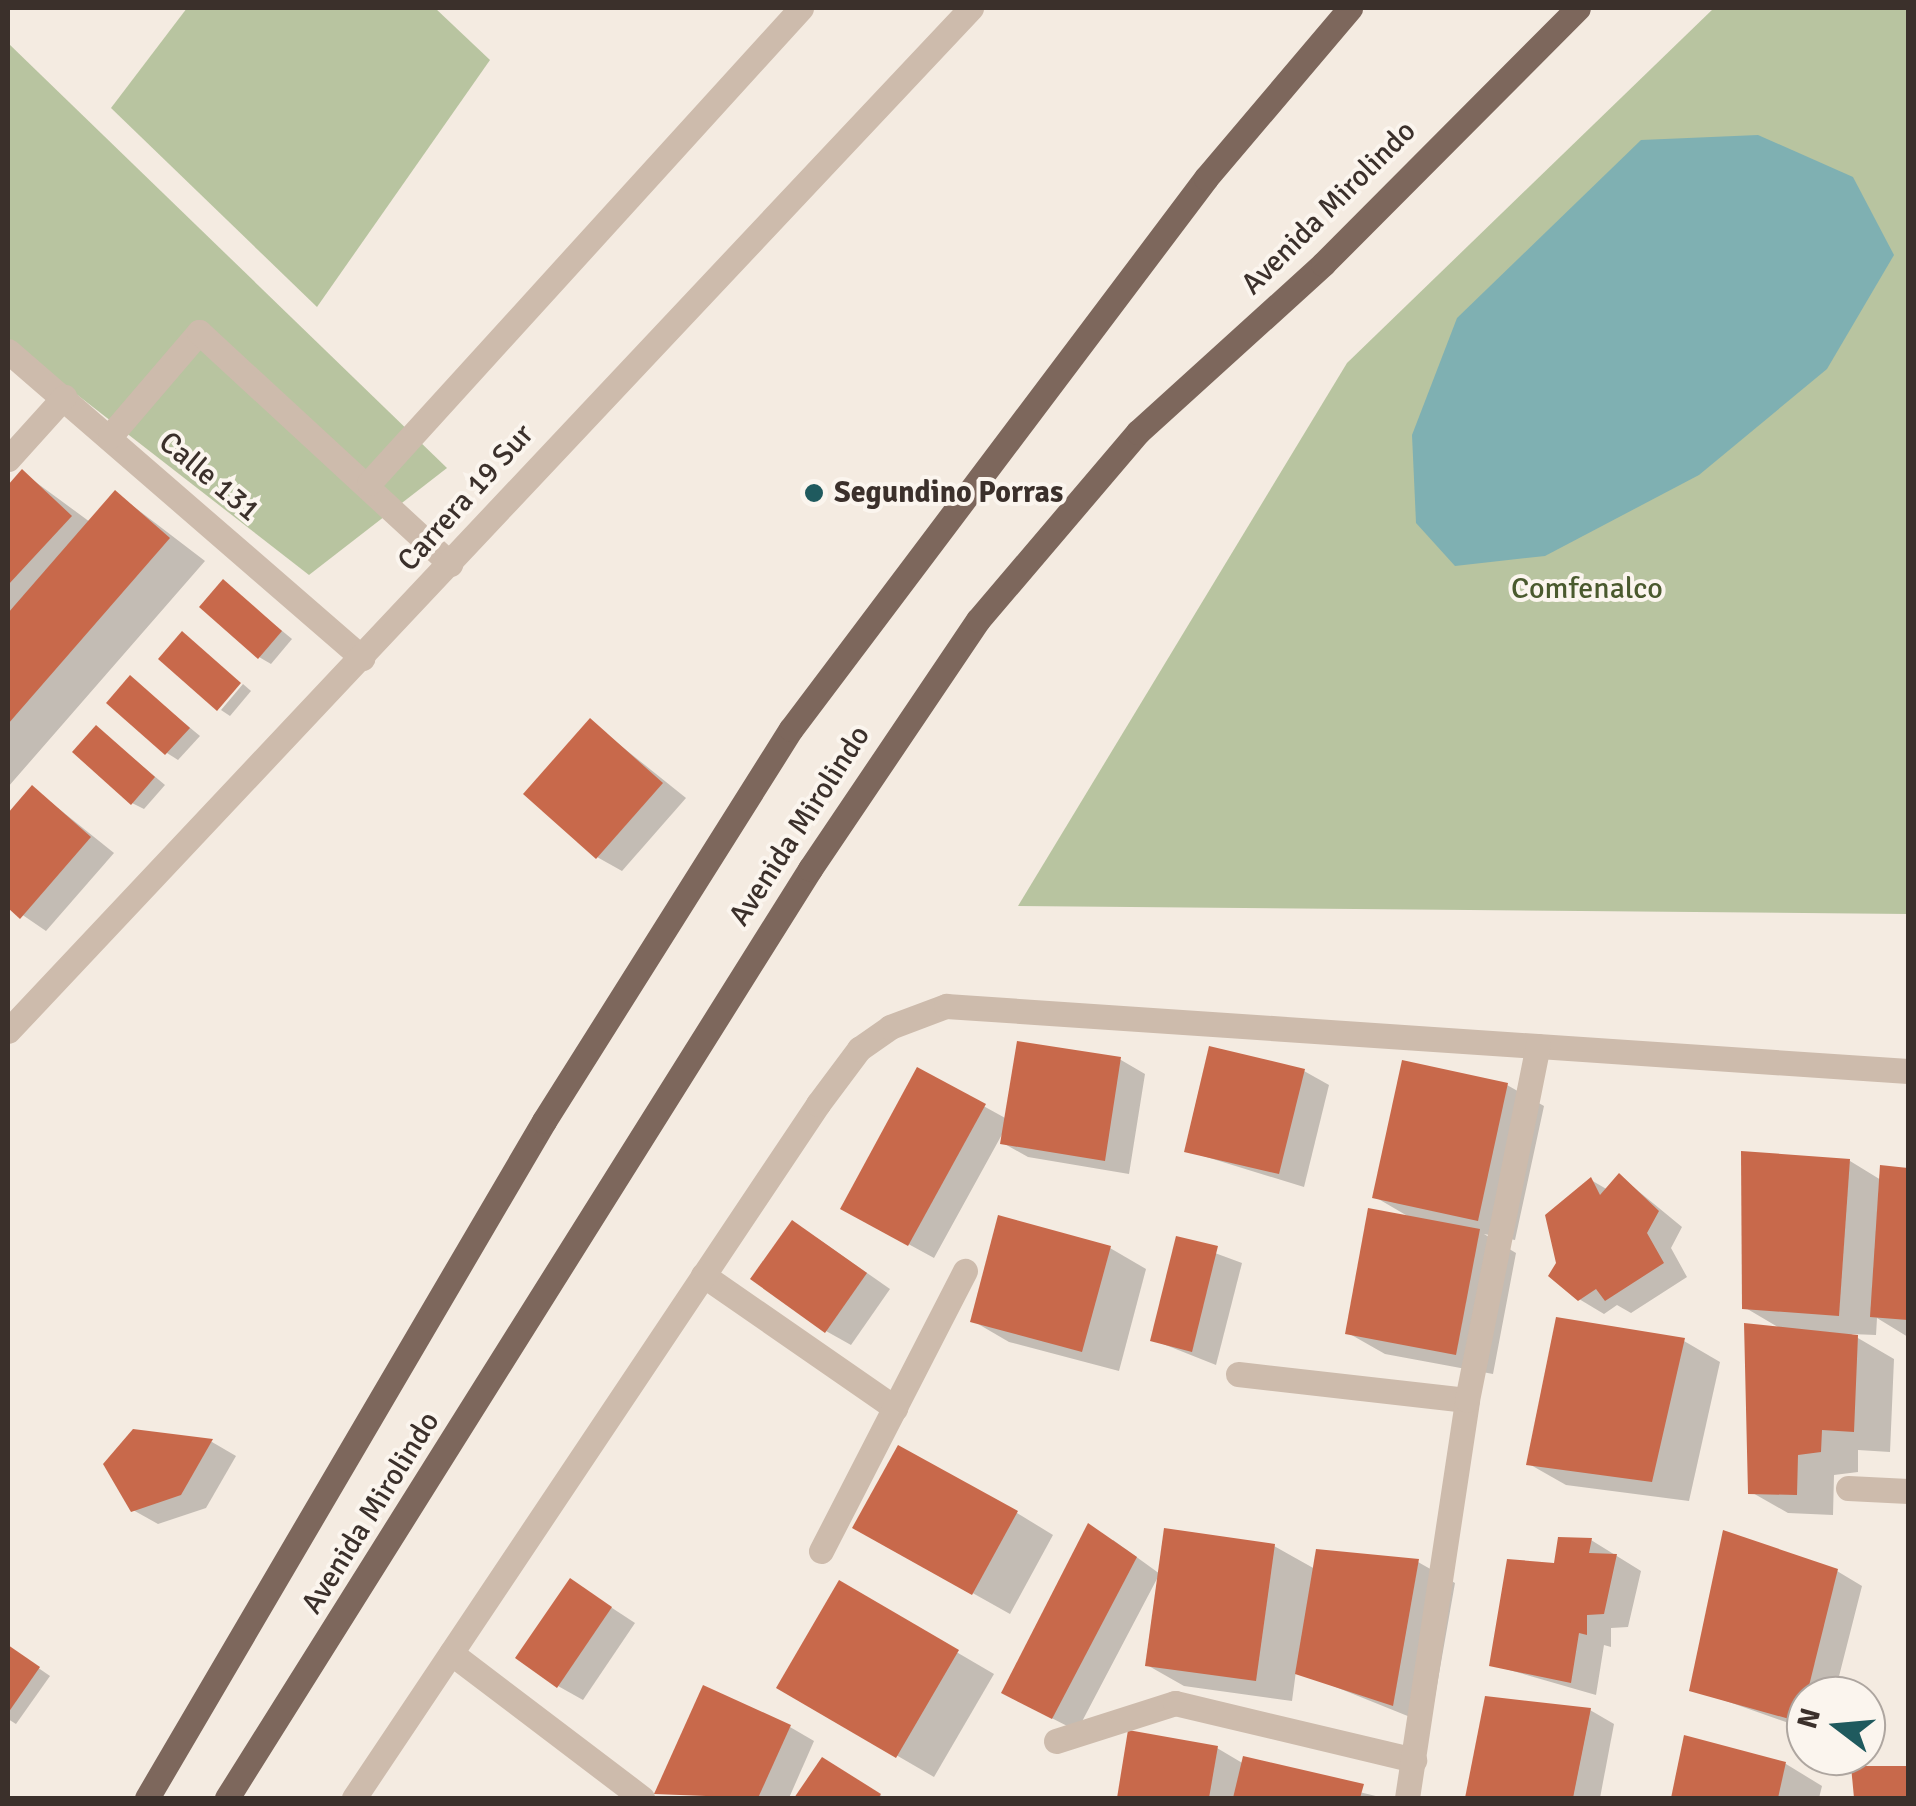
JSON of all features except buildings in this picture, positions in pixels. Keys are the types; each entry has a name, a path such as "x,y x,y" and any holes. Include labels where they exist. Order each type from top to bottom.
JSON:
{"main road":[{"name":"Avenida Mirolindo","path":"147,1798 544,1121 791,729 1206,178 1350,8"},
{"name":"Avenida Mirolindo","path":"227,1798 810,869 978,620 1138,432 1323,264 1578,8"}],"street":[{"path":"369,483 801,8"},
{"name":"Carrera 19 Sur","path":"8,1031 364,658 972,8"},
{"path":"110,436 199,332 369,483 450,564"},
{"name":"Calle 131","path":"8,351 364,658"},
{"path":"8,460 64,397"},
{"path":"354,1798 703,1275 860,1048 946,1006 1908,1071"},
{"path":"1407,1798 1467,1400 1538,1046"},
{"path":"822,1551 965,1271"},
{"path":"703,1275 896,1408"},
{"path":"1238,1374 1467,1400"},
{"path":"1848,1488 1908,1491"},
{"path":"451,1653 642,1798"},
{"path":"1056,1741 1175,1703 1414,1760"}],"green space":[{"path":"187,8 435,8 490,60 317,307 111,108"},
{"name":"Comfenalco","path":"1714,8 1908,8 1908,914 1018,906 1347,363"},
{"path":"8,43 447,468 309,575 8,341"}],"water":[{"path":"1758,135 1853,177 1894,255 1827,369 1699,475 1545,556 1455,566 1416,523 1412,435 1457,318 1641,140"}],"place":[{"name":"Segundino Porras","path":"814,493"}]}
